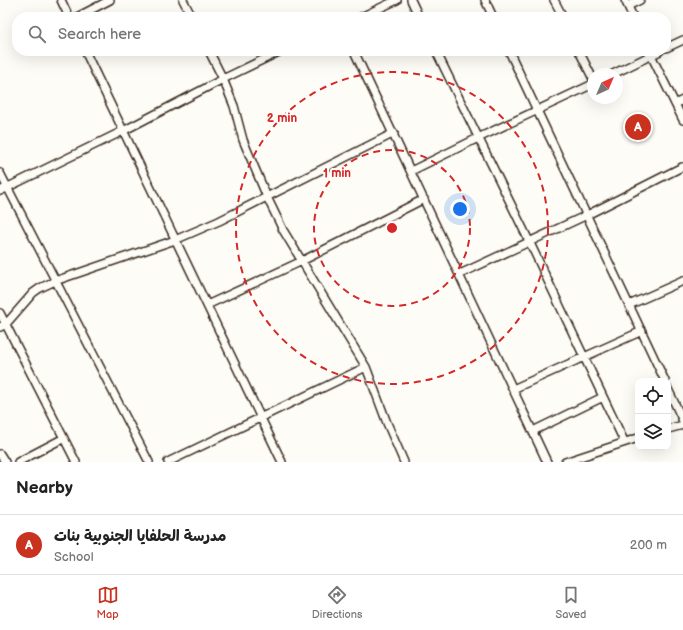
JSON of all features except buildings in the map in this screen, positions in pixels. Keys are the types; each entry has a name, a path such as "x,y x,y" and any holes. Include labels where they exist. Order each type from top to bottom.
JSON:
{"street":[{"path":"61,0 67,12"},
{"path":"87,12 110,0"},
{"path":"183,0 189,12"},
{"path":"372,12 397,0"},
{"path":"411,0 417,12"},
{"path":"485,0 491,12"},
{"path":"554,0 560,12"},
{"path":"630,12 626,3 640,0"},
{"path":"671,46 683,40"},
{"path":"87,56 282,462"},
{"path":"212,56 224,79 234,106 243,140 267,197 283,230 366,367 387,423 404,462"},
{"path":"0,191 271,56"},
{"path":"356,56 548,462"},
{"path":"438,56 530,243 624,442"},
{"path":"511,56 664,378"},
{"path":"582,56 588,68"},
{"path":"623,68 645,56"},
{"path":"651,56 683,120"},
{"path":"411,171 587,87"},
{"path":"675,104 683,100"},
{"path":"3,326 33,293 55,280 175,240 219,221 394,133"},
{"path":"460,274 587,216 682,168"},
{"path":"0,173 149,462"},
{"path":"207,305 302,261 424,199"},
{"path":"629,305 683,281"},
{"path":"0,313 3,326 76,462"},
{"path":"513,389 585,358 642,331"},
{"path":"168,462 366,367"},
{"path":"671,395 683,421"},
{"path":"533,430 603,397"},
{"path":"671,428 683,425"},
{"path":"18,462 64,438"},
{"path":"565,462 635,439"},
{"path":"0,454 5,462"}],"place":[{"name":"مدرسة الحلفايا الجنوبية بنات","path":"638,127"}]}
